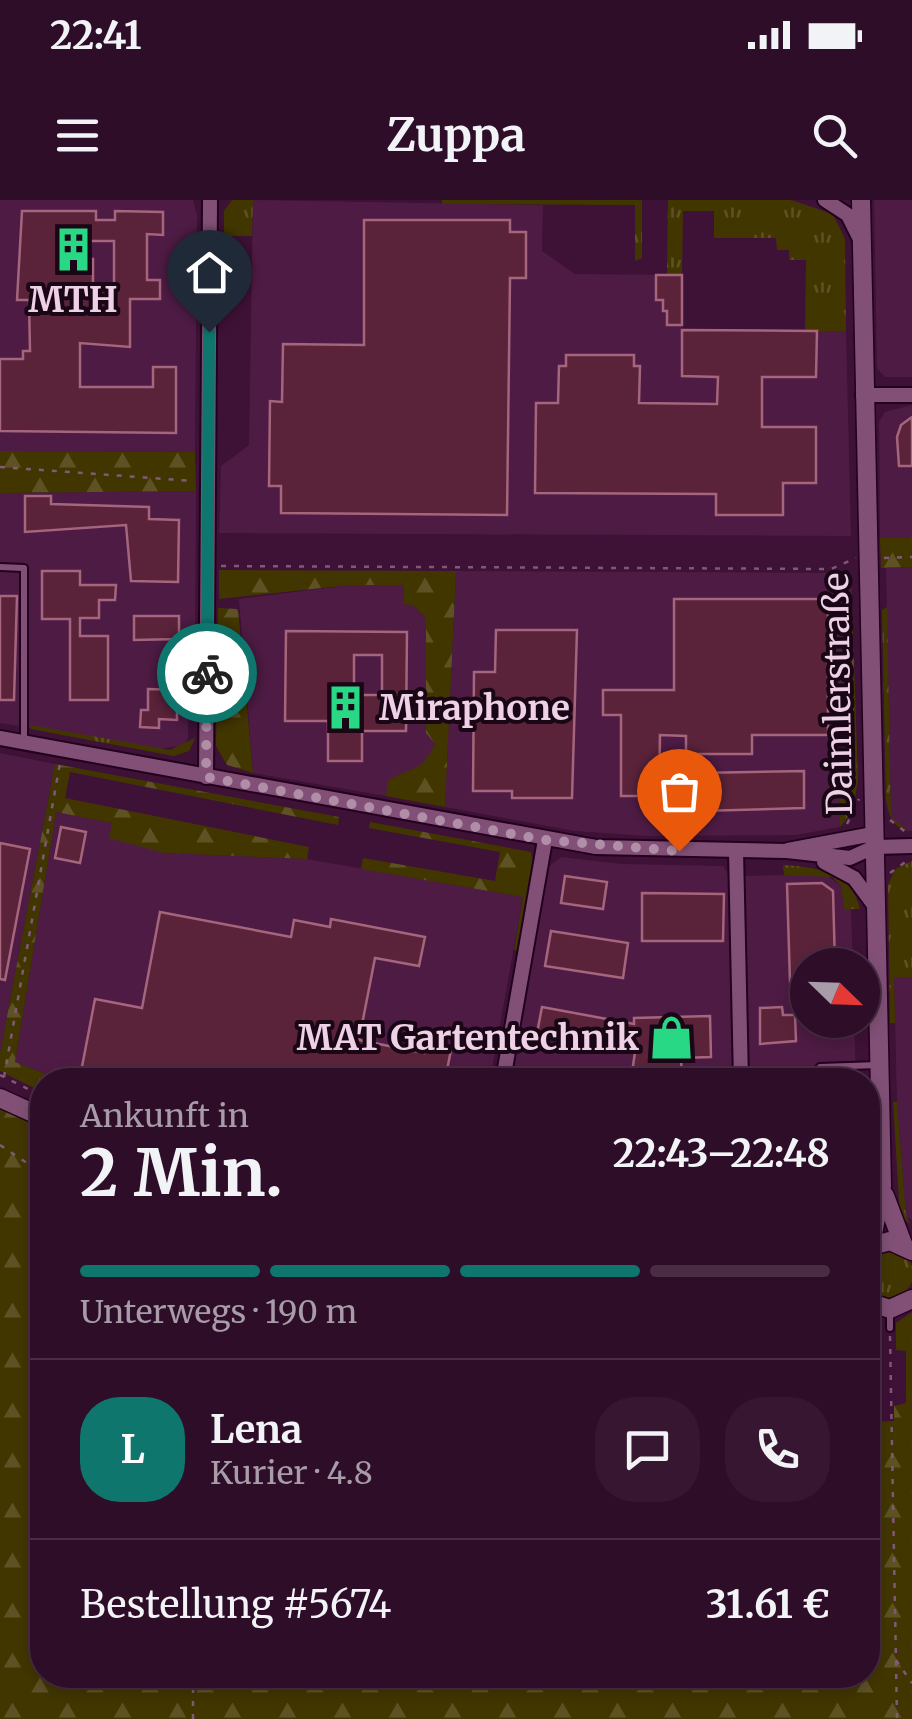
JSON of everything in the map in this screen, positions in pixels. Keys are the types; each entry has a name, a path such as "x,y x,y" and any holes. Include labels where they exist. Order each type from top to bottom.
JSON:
{"street":[{"path":"206,777 210,200"},
{"path":"825,200 848,215 861,242"},
{"name":"Daimlerstraße","path":"861,200 879,1066"},
{"path":"863,396 912,395"},
{"path":"0,738 545,840 632,850 787,850 874,841 912,846"},
{"path":"504,1068 545,840"},
{"path":"804,855 850,858 874,841"},
{"path":"787,850 847,872 875,908"},
{"path":"736,851 741,1068"},
{"path":"0,1098 30,1111"},
{"name":"Daimlerstraße","path":"880,1106 880,1195"},
{"name":"Daimlerstraße","path":"882,1186 908,1247"},
{"path":"880,1243 890,1240 908,1247"},
{"path":"880,1311 890,1319 912,1299"}],"lane":[{"path":"0,568 24,568 24,742"},
{"path":"820,1068 879,1066"}],"path":[{"path":"0,467 208,481"},
{"path":"208,566 831,570 856,558"},
{"path":"30,1090 2,1076 63,750"},
{"path":"0,1145 30,1166"},
{"path":"880,1320 890,1319 897,1719"},
{"path":"896,1659 912,1683"},
{"path":"193,1688 193,1719"}],"shaded area":[{"path":"0,200 193,200 197,215 195,452 0,451"},
{"path":"253,200 543,205 542,251 575,274 682,275 682,330 846,331 851,536 219,533 221,466 249,445"},
{"path":"874,200 912,200 912,377 885,377 877,368"},
{"path":"912,405 912,538 880,538 879,422 885,412"},
{"path":"196,491 195,685 189,686 188,738 184,745 159,749 0,723 0,493"},
{"path":"912,567 912,831 908,831 891,818 886,568"},
{"path":"456,571 851,573 853,771 839,772 840,827 796,835 646,836 575,831 445,807"},
{"path":"350,585 404,585 403,604 414,606 426,618 426,733 435,744 426,763 410,775 389,781 386,796 253,773 239,599"},
{"path":"0,753 55,764 0,1053"},
{"path":"56,812 112,823 164,853 307,859 523,897 492,1068 30,1068 15,1062"},
{"path":"561,857 622,864 723,866 731,878 735,1068 511,1068 548,867"},
{"path":"825,874 841,886 844,909 851,909 852,948 790,948 790,1038 855,1038 856,1068 747,1068 742,876"},
{"path":"894,977 912,977 912,1220 906,1217 897,1102"}],"green space":[{"path":"232,200 253,200 252,236 224,236 224,211"},
{"path":"442,200 642,200 642,258 635,261 635,205 442,204"},
{"path":"668,200 791,200 833,214 845,239 846,331 805,331 806,260 789,260 789,250 777,250 776,238 714,238 714,211 683,211 682,275 667,275"},
{"path":"0,451 195,452 196,491 0,493"},
{"path":"880,538 912,538 912,567 881,568"},
{"path":"219,570 456,571 445,807 386,796 388,781 420,765 435,744 426,733 426,618 414,606 403,604 404,585 350,585 219,599"},
{"path":"851,573 858,779 853,811 840,827 839,771 853,770"},
{"path":"887,607 891,817 886,799 882,610"},
{"path":"218,608 238,609 253,773 227,765 216,746"},
{"path":"30,725 170,750 195,738 189,751 174,756 31,729"},
{"path":"55,764 339,817 338,825 70,772 65,798 309,847 307,859 164,853 109,838 112,823 56,812 15,1062 30,1068 30,1086 0,1071 0,1053"},
{"path":"370,822 531,852 534,868 519,951 514,950 523,897 361,869 363,858 495,881 500,852 369,828"},
{"path":"912,861 912,977 894,977 895,1023 890,1023 888,885 895,869"},
{"path":"783,865 820,870 841,879 856,897 860,909 844,909 841,886 832,877 784,875"},
{"path":"893,1102 897,1102 906,1217 912,1225 900,1216"},
{"path":"0,1106 30,1120 30,1688 880,1688 880,1422 894,1421 894,1406 906,1403 906,1351 896,1350 896,1323 912,1312 912,1719 0,1719"},
{"path":"880,1252 898,1252 911,1265 913,1274 906,1291 889,1298 880,1296"}],"building":[{"path":"22,211 96,211 96,220 115,220 115,211 163,212 163,235 147,234 147,280 160,280 160,299 130,299 130,347 80,343 80,387 153,387 153,367 176,367 176,433 0,431 0,359 23,359 23,351 30,351 29,300 17,300","holes":["81,241 114,241 114,289 93,289 93,259 81,259"]},
{"path":"364,220 510,220 510,232 526,232 526,278 510,278 507,515 281,513 281,486 269,486 270,401 282,402 283,344 364,345"},
{"path":"656,275 682,275 682,325 667,325 663,300 656,300"},
{"path":"682,330 817,331 816,377 762,377 762,427 816,427 816,483 783,483 783,515 716,515 716,494 535,493 536,403 558,403 559,366 566,366 566,355 634,355 634,366 640,366 639,403 717,404 718,377 682,376"},
{"path":"912,417 912,466 899,466 897,437 901,425"},
{"path":"25,496 51,496 51,504 149,507 149,519 179,520 178,582 131,581 126,525 25,532"},
{"path":"42,571 80,571 80,585 116,585 115,600 99,600 99,618 80,618 80,636 108,636 108,700 70,700 70,619 42,619"},
{"path":"0,596 17,596 14,700 0,700"},
{"path":"674,599 828,599 828,735 752,735 752,754 686,754 686,736 660,735 659,796 621,796 621,715 603,715 603,690 674,690"},
{"path":"134,616 179,616 179,639 134,640"},
{"path":"496,630 577,630 572,798 512,798 512,791 473,791 474,672 495,672"},
{"name":"Miraphone","path":"286,631 407,632 406,731 362,731 362,761 328,761 328,721 285,721","holes":["354,655 382,655 382,695 354,695"]},
{"path":"148,689 177,690 177,720 159,719 159,728 140,727 141,710 148,710"},
{"path":"804,771 804,808 700,811 699,773"},
{"path":"61,827 86,832 80,863 55,858"},
{"path":"0,843 30,849 5,980 0,979"},
{"path":"565,876 607,882 603,909 561,903"},
{"path":"822,883 833,891 835,948 790,948 790,982 787,884"},
{"path":"642,893 724,894 723,941 642,941"},
{"path":"160,912 291,937 294,920 330,927 331,919 425,937 419,966 375,958 359,1040 424,1053 425,1045 451,1050 447,1068 82,1068 95,999 142,1008"},
{"path":"551,931 628,943 623,978 545,966"},
{"path":"542,1007 634,1024 634,1018 710,1016 711,1057 681,1058 681,1068 633,1068 635,1052 582,1042 581,1051 566,1048 568,1039 537,1033"},
{"path":"782,1007 783,1015 790,1015 790,1038 796,1041 760,1044 760,1008"}],"way so far":[{"path":"207,673 206,777 545,840 679,851"}],"place":[{"name":"MTH","path":"73,250"},
{"name":"Miraphone","path":"346,708"},
{"name":"MAT Gartentechnik","path":"672,1038"}],"route":[{"path":"207,673 209,332"}]}
